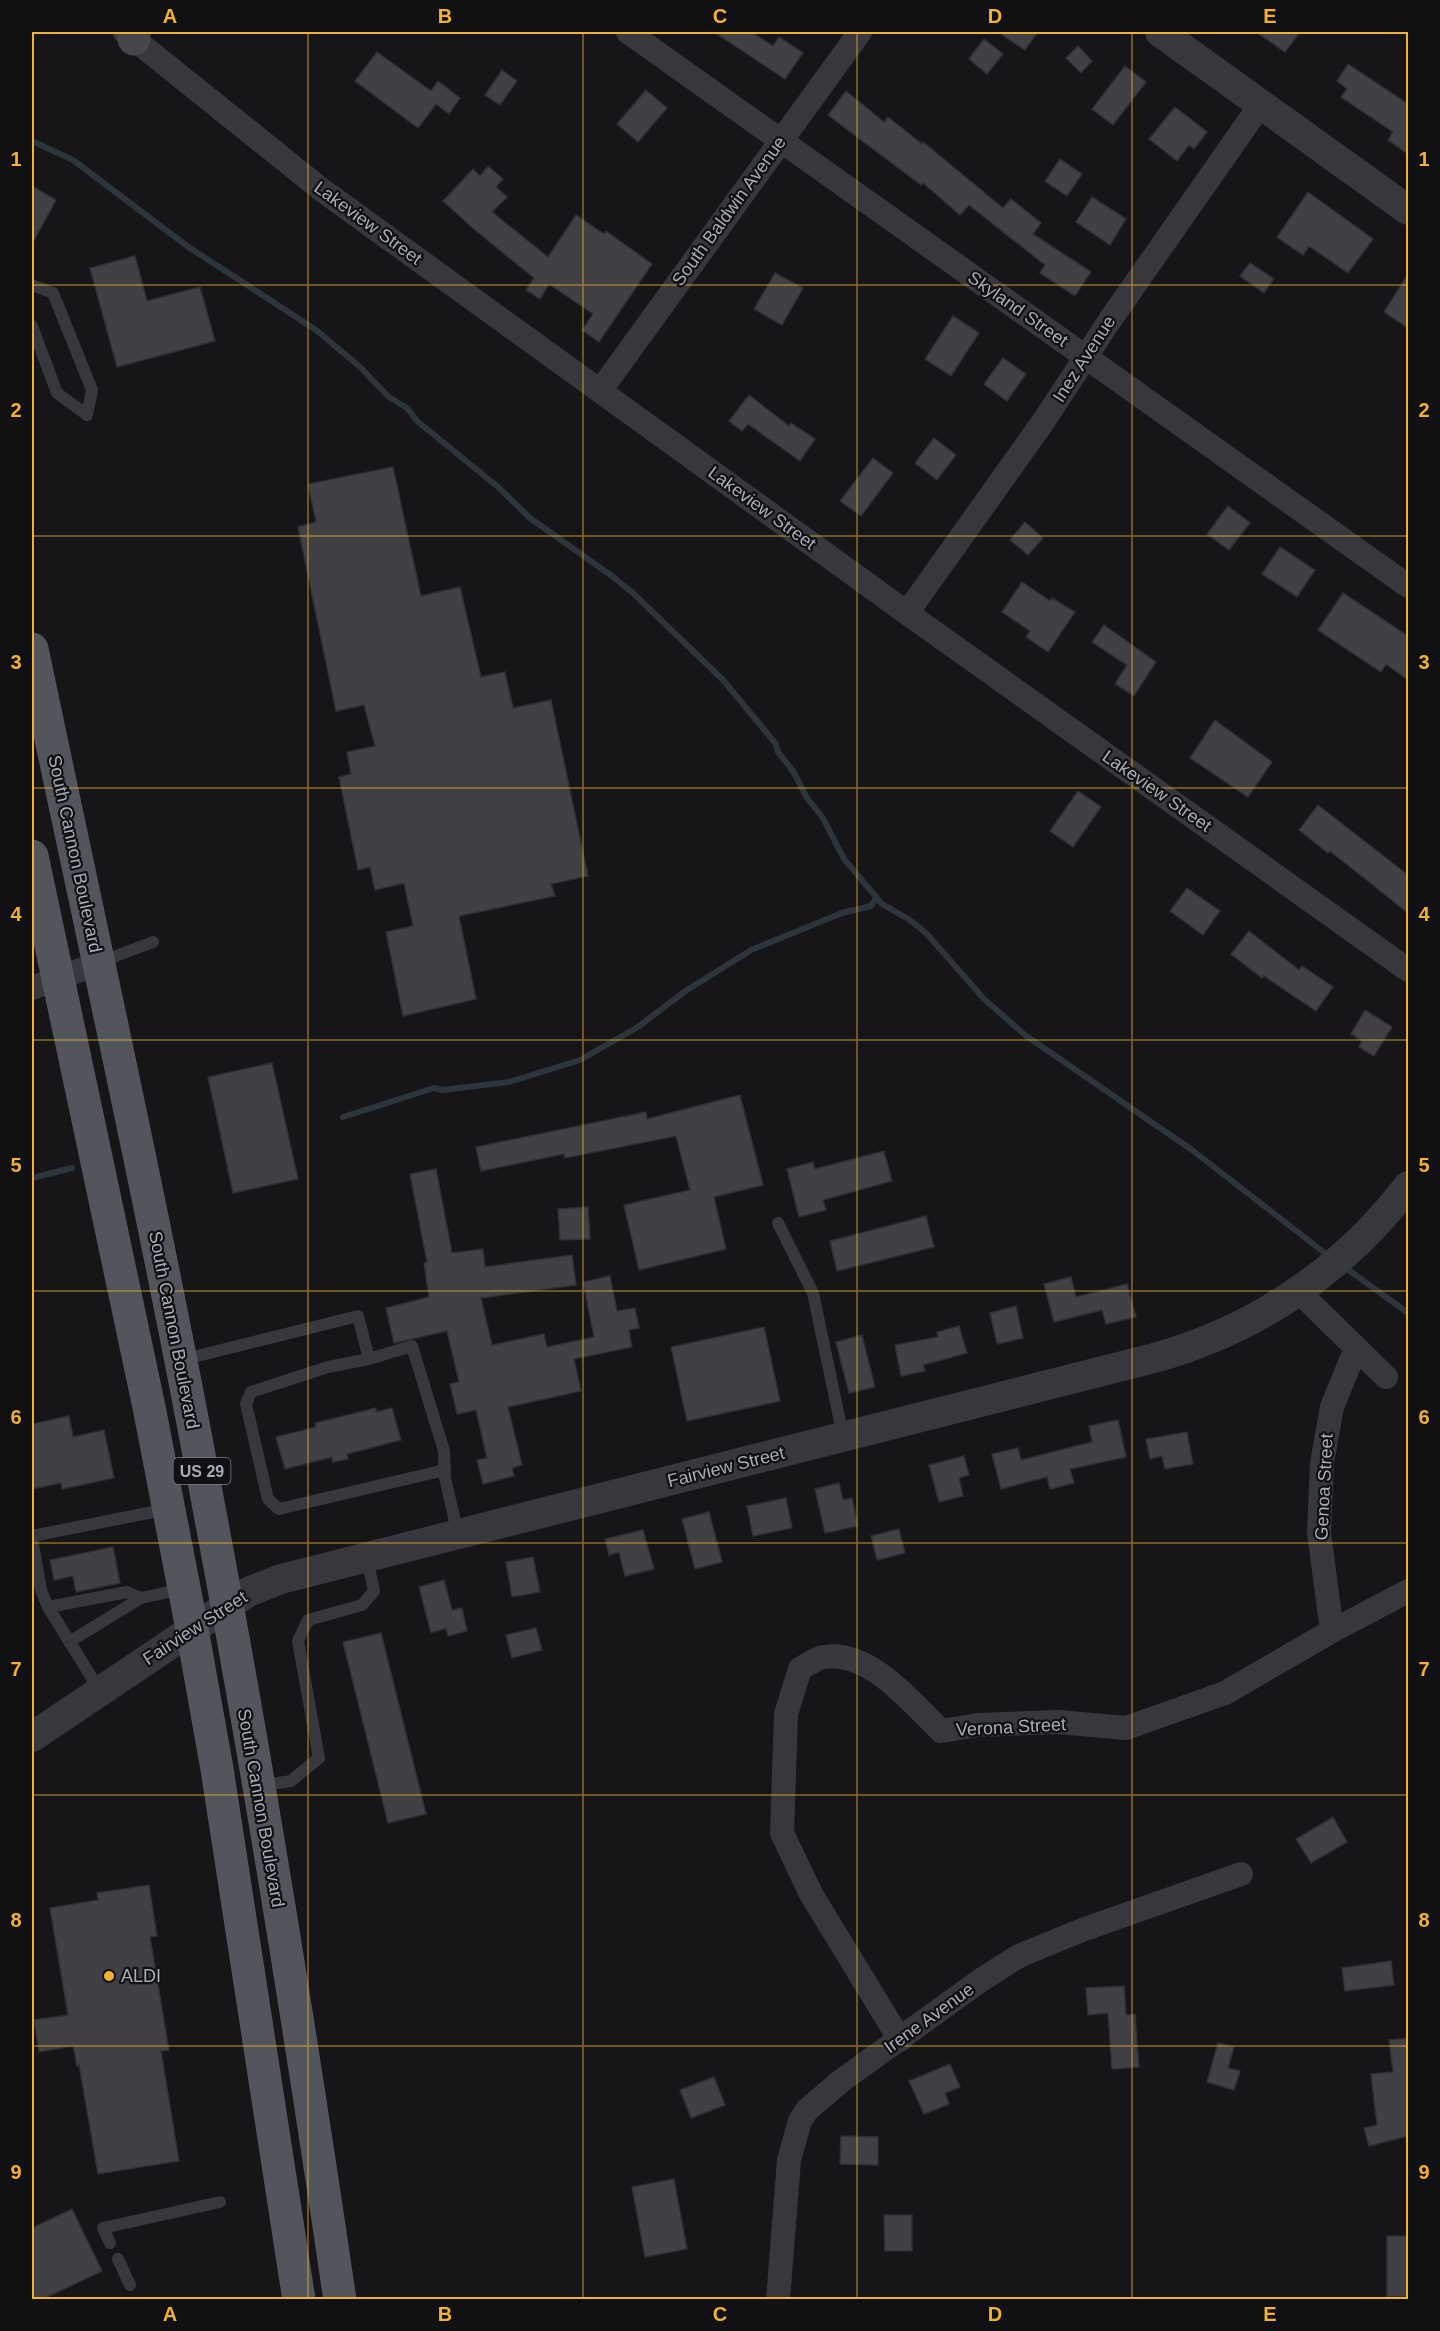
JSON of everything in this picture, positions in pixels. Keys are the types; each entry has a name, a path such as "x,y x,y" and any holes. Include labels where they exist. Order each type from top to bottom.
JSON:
{"main road":[{"name":"South Cannon Boulevard","path":"32,649 180,1360 227,1606 307,2074 340,2300"},
{"name":"South Cannon Boulevard","path":"32,856 45,984 169,1509 192,1629 217,1769 299,2300"}],"street":[{"name":"Skyland Street","path":"628,32 1408,586"},
{"name":"South Baldwin Avenue","path":"600,391 860,32"},
{"path":"1160,32 1408,210"},
{"name":"Lakeview Street","path":"131,34 322,190 907,613 1408,970"},
{"name":"Inez Avenue","path":"907,613 1043,422 1110,320 1261,104"},
{"path":"45,984 99,963"},
{"name":"Fairview Street","path":"32,1737 248,1592 281,1579 1176,1352 1231,1331 1274,1308 1328,1270 1370,1230 1408,1186"},
{"path":"1299,1292 1386,1377"},
{"name":"Genoa Street","path":"1332,1631 1319,1533 1322,1462 1332,1407 1356,1348"},
{"name":"Verona Street","path":"900,2040 811,1894 782,1833 786,1714 800,1669 823,1657 851,1657 878,1672 941,1731 978,1725 1058,1722 1126,1728 1225,1692 1408,1591"},
{"name":"Irene Avenue","path":"778,2300 789,2160 800,2121 807,2110 841,2081 981,1980 1019,1956 1082,1930 1241,1874"}],"lane":[{"path":"32,285 53,293 92,390 87,416 57,393 32,326"},
{"path":"99,963 153,942"},
{"path":"778,1223 813,1293 843,1437"},
{"path":"180,1360 358,1316 369,1359"},
{"path":"445,1470 279,1509 268,1499 246,1404 251,1392 328,1367 369,1359 412,1346 444,1451 445,1470 458,1534"},
{"path":"100,1691 48,1607 41,1590 32,1537 169,1509"},
{"path":"258,1786 291,1780 319,1758 298,1641 308,1620 362,1605 374,1591 367,1557"},
{"path":"69,1642 141,1598 184,1588"},
{"path":"48,1607 127,1592 141,1598"},
{"path":"110,2243 103,2228 220,2202"},
{"path":"118,2259 130,2285"}],"building":[{"path":"714,32 751,32 773,46 779,37 803,53 785,79"},
{"path":"998,32 1038,32 1025,50"},
{"path":"1256,32 1300,32 1285,52"},
{"path":"984,39 1003,54 987,74 969,59"},
{"path":"1078,46 1092,61 1081,73 1066,58"},
{"path":"377,52 431,91 438,81 460,98 449,114 436,104 418,128 355,81"},
{"path":"1348,64 1408,104 1408,154 1388,140 1393,132 1341,97 1347,89 1337,81"},
{"path":"1125,66 1146,82 1113,125 1092,109"},
{"path":"502,70 517,81 500,105 485,95"},
{"path":"646,90 667,108 638,142 617,124"},
{"path":"846,91 884,122 888,117 922,144 923,142 1003,208 1011,199 1041,223 1033,234 1091,272 1075,296 1040,273 1045,265 969,205 960,215 923,183 921,185 828,115"},
{"path":"1175,107 1207,132 1194,149 1189,145 1177,161 1149,139"},
{"path":"1060,159 1082,174 1067,196 1045,181"},
{"path":"488,166 503,179 496,187 507,197 492,212 548,257 576,215 604,234 606,231 652,264 599,342 582,330 593,314 549,284 540,299 526,290 534,278 443,201 473,169 480,176"},
{"path":"32,186 56,200 32,244"},
{"path":"1308,192 1373,239 1348,273 1309,246 1303,255 1277,237"},
{"path":"1092,197 1126,219 1110,245 1076,222"},
{"path":"135,256 147,301 200,287 215,341 117,367 90,268"},
{"path":"1250,263 1274,279 1264,293 1240,276"},
{"path":"775,273 803,288 782,325 754,309"},
{"path":"1408,274 1408,328 1384,312"},
{"path":"953,316 979,333 951,376 925,359"},
{"path":"1003,358 1026,374 1007,401 984,384"},
{"path":"749,395 789,426 791,423 815,439 800,461 748,424 742,431 729,421"},
{"path":"934,438 956,455 937,480 915,463"},
{"path":"873,458 893,473 861,516 840,501"},
{"path":"393,467 421,596 460,587 481,677 505,672 513,708 551,700 588,876 551,884 555,896 459,916 476,999 403,1016 386,932 413,926 404,883 375,890 370,867 358,870 339,777 351,774 347,752 375,746 364,705 336,711 298,527 316,522 308,484"},
{"path":"1228,506 1250,523 1229,550 1207,534"},
{"path":"1025,522 1043,538 1028,555 1010,540"},
{"path":"1280,547 1315,570 1297,597 1262,574"},
{"path":"1022,582 1050,601 1052,598 1075,612 1048,652 1026,637 1030,631 1002,612"},
{"path":"1343,593 1408,636 1408,680 1386,664 1381,672 1318,630"},
{"path":"1104,625 1156,662 1134,696 1115,684 1127,665 1092,642"},
{"path":"1215,720 1272,762 1248,797 1190,758"},
{"path":"1078,791 1101,807 1073,847 1050,831"},
{"path":"1318,805 1408,875 1408,913 1330,851 1328,853 1299,830"},
{"path":"1187,888 1220,911 1203,935 1170,911"},
{"path":"1249,931 1299,970 1302,966 1333,987 1316,1011 1264,976 1262,978 1231,954"},
{"path":"1365,1010 1392,1027 1374,1056 1359,1047 1362,1041 1351,1034"},
{"path":"272,1063 298,1179 233,1193 208,1077"},
{"path":"740,1095 763,1185 714,1197 726,1249 639,1270 624,1205 690,1190 676,1136 565,1158 564,1154 481,1171 476,1147 646,1112 647,1119"},
{"path":"884,1151 892,1181 823,1200 826,1210 799,1217 787,1169 813,1162 815,1169"},
{"path":"436,1169 452,1253 483,1249 485,1267 572,1255 576,1285 481,1298 492,1345 544,1334 547,1347 594,1337 583,1282 610,1276 617,1311 635,1308 639,1328 629,1330 632,1347 574,1359 581,1391 508,1407 522,1465 512,1468 514,1476 483,1484 477,1460 487,1458 476,1410 457,1414 450,1384 459,1382 447,1331 394,1343 386,1308 429,1297 424,1263 427,1262 410,1174"},
{"path":"588,1207 590,1239 560,1240 558,1209"},
{"path":"926,1216 934,1247 837,1271 830,1241"},
{"path":"1071,1277 1076,1297 1127,1284 1136,1317 1106,1324 1102,1310 1054,1322 1044,1284"},
{"path":"1016,1306 1023,1338 997,1344 990,1313"},
{"path":"959,1326 967,1353 923,1365 925,1371 901,1376 895,1345 938,1337 937,1332"},
{"path":"764,1327 780,1401 687,1421 671,1347"},
{"path":"862,1335 875,1387 849,1393 836,1342"},
{"path":"376,1408 376,1412 392,1408 401,1440 347,1454 348,1459 333,1462 332,1457 285,1469 276,1437 316,1427 315,1423"},
{"path":"69,1416 73,1437 104,1430 114,1478 62,1489 61,1483 32,1489 32,1424"},
{"path":"1118,1420 1126,1457 1070,1469 1074,1483 1050,1489 1047,1477 1001,1489 992,1454 1018,1448 1021,1460 1092,1442 1089,1426"},
{"path":"1187,1432 1193,1464 1165,1469 1162,1456 1150,1459 1146,1439"},
{"path":"964,1456 969,1475 959,1478 963,1496 939,1502 929,1465"},
{"path":"839,1483 843,1500 852,1498 858,1526 825,1533 815,1489"},
{"path":"786,1498 792,1528 753,1536 747,1506"},
{"path":"709,1512 722,1562 695,1569 682,1519"},
{"path":"899,1529 905,1553 877,1560 871,1536"},
{"path":"643,1530 654,1569 625,1576 619,1552 609,1555 605,1539"},
{"path":"113,1547 120,1583 76,1592 73,1576 54,1580 50,1560"},
{"path":"533,1557 540,1592 512,1597 506,1562"},
{"path":"444,1580 452,1610 462,1608 467,1631 448,1636 446,1628 431,1633 419,1587"},
{"path":"536,1628 542,1650 512,1658 506,1635"},
{"path":"381,1633 426,1814 388,1823 343,1642"},
{"path":"1333,1817 1347,1842 1311,1863 1296,1839"},
{"name":"ALDI","path":"149,1885 157,1936 150,1937 169,2050 161,2051 179,2161 98,2174 79,2065 77,2066 73,2046 39,2052 34,2020 68,2015 50,1908 98,1900 97,1893"},
{"path":"1391,1961 1394,1985 1345,1991 1342,1968"},
{"path":"1124,1986 1126,2015 1135,2014 1139,2067 1112,2069 1108,2013 1088,2015 1086,1988"},
{"path":"1408,2038 1408,2136 1369,2146 1364,2128 1377,2125 1371,2074 1393,2072 1389,2040"},
{"path":"1218,2043 1234,2047 1228,2068 1240,2071 1234,2090 1207,2082"},
{"path":"950,2064 960,2087 945,2093 949,2104 924,2114 909,2081"},
{"path":"714,2077 725,2105 691,2118 680,2090"},
{"path":"841,2136 878,2137 878,2165 840,2164"},
{"path":"674,2179 687,2249 645,2257 632,2187"},
{"path":"72,2209 102,2271 41,2300 32,2300 32,2228"},
{"path":"884,2215 912,2215 912,2251 885,2251"},
{"path":"1387,2236 1408,2236 1408,2297 1387,2297"}],"waterway":[{"path":"32,141 73,160 187,246 316,330 359,366 389,397 407,408 417,421 498,487 530,518 634,594 723,680 776,744 778,752 793,771 807,798 823,818 844,859 882,904 910,920 927,934 984,999 1025,1035 1192,1150 1330,1257"},
{"path":"343,1117 434,1088 442,1090 509,1082 580,1060 638,1027 684,992 751,950 842,913 871,906 876,898"},
{"path":"32,1178 72,1168"},
{"path":"1343,1266 1408,1313"}],"place":[{"name":"ALDI","path":"109,1976"}]}
